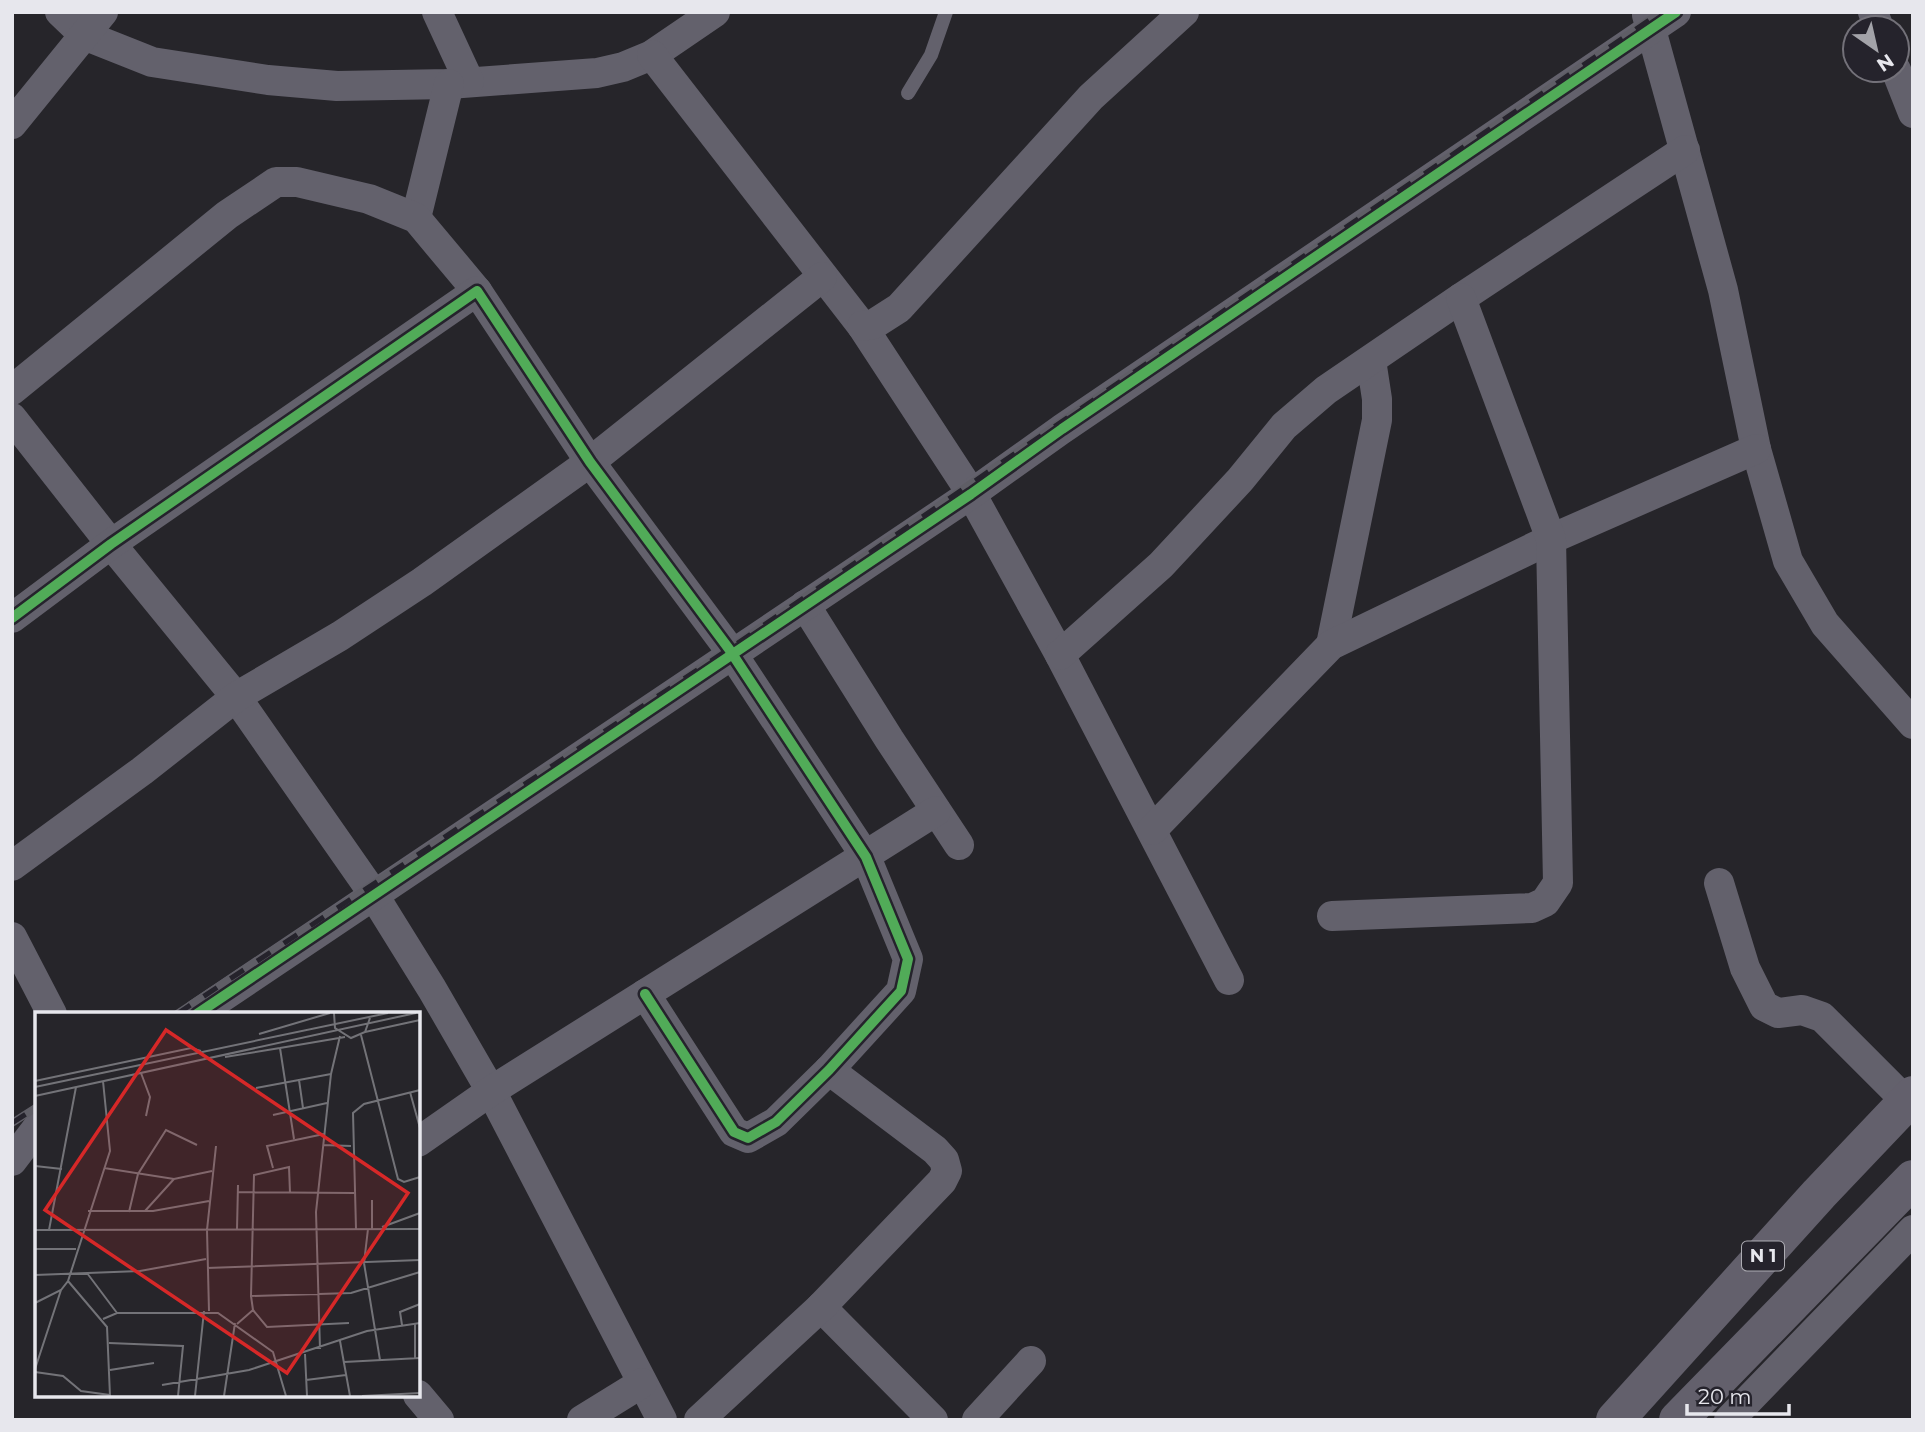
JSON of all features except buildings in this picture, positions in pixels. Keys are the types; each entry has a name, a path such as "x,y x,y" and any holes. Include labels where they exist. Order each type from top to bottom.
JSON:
{"highway":[{"name":"N 1","path":"1615,1420 1819,1194 1910,1098"},
{"name":"N 1","path":"1678,1420 1913,1180"}],"street":[{"path":"60,12 84,35 152,62 257,79 337,86 518,79 623,67 652,55 678,23 715,12"},
{"path":"12,124 103,12"},
{"path":"416,218 459,82 437,12"},
{"path":"862,326 874,324 900,308 1091,97 1184,12"},
{"path":"200,1012 971,494 1409,193 1649,22 1676,12"},
{"path":"1649,22 1723,290 1756,449 1788,561 1825,624 1913,724"},
{"path":"652,55 862,326 971,494 1060,655 1228,980"},
{"path":"1902,84 1913,113"},
{"path":"1060,655 1161,565 1240,480 1283,426 1326,390 1685,150"},
{"path":"12,390 227,215 276,182 297,181 369,199 416,218 478,291 590,462 733,654 866,857 908,959 901,991 830,1070 776,1122 748,1138 734,1132 645,994"},
{"path":"12,866 142,771 236,697 340,636 422,582 590,462 822,276"},
{"path":"12,618 111,544 478,291"},
{"path":"1332,916 1532,908 1545,902 1558,883 1551,540 1461,298"},
{"path":"1331,645 1377,419 1371,360"},
{"path":"12,418 236,697 374,896 491,1091 662,1420"},
{"path":"1152,830 1331,645 1551,540 1756,449"},
{"path":"805,605 959,845"},
{"path":"420,1141 491,1091 936,811"},
{"path":"1719,883 1745,968 1764,1006 1778,1013 1802,1010 1822,1017 1910,1098"},
{"path":"12,937 51,1012"},
{"path":"699,1420 821,1307 942,1181 947,1171 944,1160 935,1150 830,1070"},
{"path":"12,1138 35,1123"},
{"path":"12,1161 35,1131"},
{"path":"1729,1420 1913,1230"},
{"path":"821,1307 933,1420"},
{"path":"977,1420 1031,1361"},
{"path":"582,1420 642,1383"},
{"path":"420,1397 439,1420"}],"lane":[{"path":"908,93 931,55 946,12"}],"railway":[{"path":"180,1012 729,649 1661,12"},
{"path":"12,1123 35,1108"}],"cycle path":[{"path":"200,1012 971,494 1062,429 1676,12"},
{"path":"12,618 111,544 477,291 590,462 729,649 866,857 908,959 901,991 829,1070 776,1122 748,1138 734,1132 645,994"}]}
